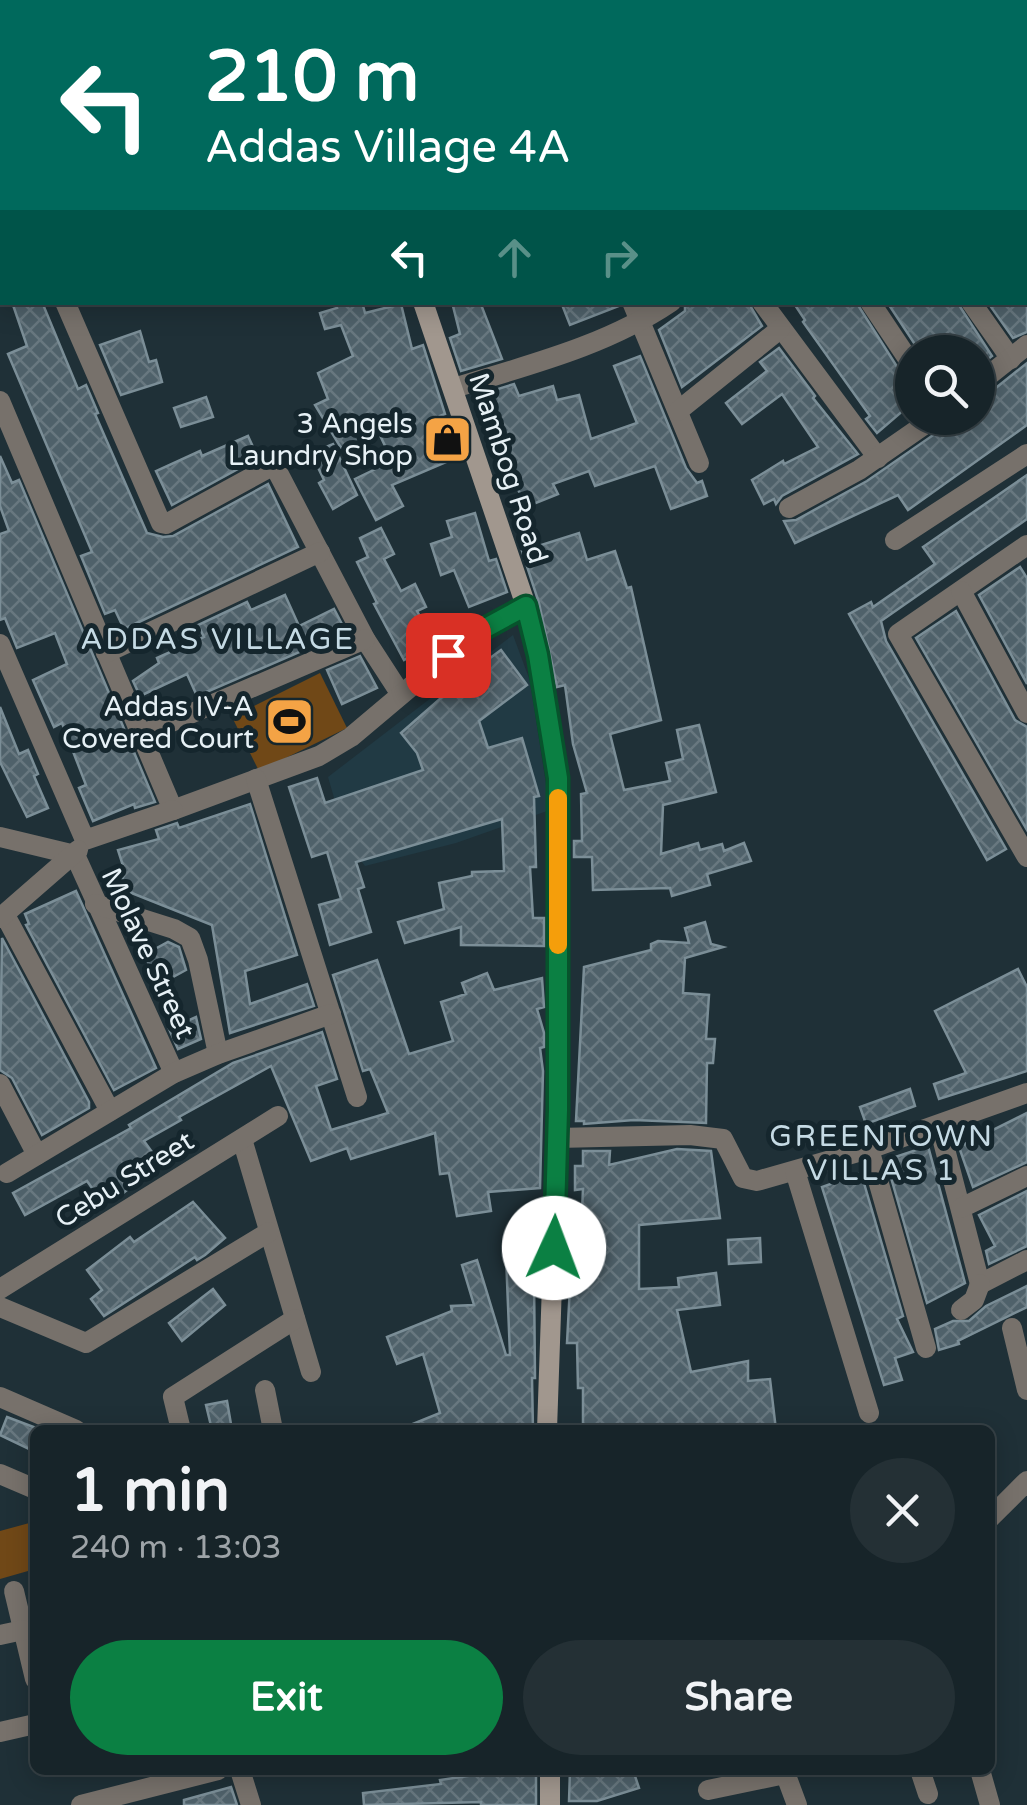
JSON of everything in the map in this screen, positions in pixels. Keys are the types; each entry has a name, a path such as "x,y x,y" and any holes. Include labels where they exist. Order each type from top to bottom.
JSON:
{"main road":[{"name":"Mambog Road","path":"424,305 526,606 558,778 557,1138 547,1425"},
{"path":"550,1775 550,1805"}],"street":[{"path":"65,305 161,523 166,524 274,465 365,640 400,693"},
{"path":"633,305 699,463"},
{"path":"454,388 553,357 640,322 666,305"},
{"path":"764,305 878,458"},
{"path":"872,305 895,340"},
{"path":"974,305 1019,352 995,371"},
{"path":"678,411 780,329"},
{"path":"0,401 173,810"},
{"path":"789,508 878,458 910,435"},
{"path":"895,540 1027,454"},
{"path":"106,653 320,552"},
{"path":"1025,552 898,634 1027,857"},
{"path":"961,591 1027,712"},
{"path":"110,1111 3,917 80,848 319,756 351,736 471,636 526,606"},
{"path":"141,735 365,640"},
{"name":"Molave Street","path":"0,644 80,848 95,904 174,1073"},
{"path":"256,779 357,1097"},
{"path":"0,837 80,848"},
{"path":"95,904 190,938 218,1054"},
{"path":"7,1173 174,1073 330,1014"},
{"path":"0,1084 36,1155"},
{"path":"557,1138 690,1135 723,1139 742,1178 757,1181 869,1150 1027,1093"},
{"name":"Cebu Street","path":"0,1289 278,1116"},
{"path":"939,1126 980,1284 974,1300 961,1310"},
{"path":"242,1139 311,1372"},
{"path":"869,1150 926,1348"},
{"path":"795,1171 869,1413"},
{"path":"961,1208 1027,1176"},
{"path":"0,1307 86,1343 268,1232"},
{"path":"980,1284 1027,1260"},
{"path":"180,1425 172,1397 295,1319"},
{"path":"1012,1328 1027,1390"},
{"path":"265,1390 272,1425"},
{"path":"0,1397 64,1425"},
{"path":"0,1474 30,1487"},
{"path":"995,1513 1027,1481"},
{"path":"14,1591 30,1659"},
{"path":"0,1635 23,1630"},
{"path":"0,1732 30,1725"},
{"path":"81,1805 198,1775"},
{"path":"242,1775 252,1805"},
{"path":"708,1790 771,1775"},
{"path":"785,1775 797,1805"},
{"path":"922,1775 928,1794"},
{"path":"981,1775 990,1805"}],"shaded area":[{"path":"513,635 530,681 550,810 456,843 365,866 347,842 328,777"},
{"name":"Addas IV-A Covered Court","path":"320,673 347,728 259,771 232,717"},
{"path":"30,1523 30,1570 0,1579 0,1531"}],"building":[{"path":"13,305 43,305 78,389 86,385 147,533 173,536 268,484 298,547 124,629 115,610 105,614 81,556 92,552 8,354 27,346"},
{"path":"336,305 363,305 365,313 401,305 412,349 423,345 445,414 440,416 460,456 392,485 403,506 376,520 355,479 392,461 378,431 341,448 315,405 328,399 318,373 353,356 341,325 325,329 320,313 337,308"},
{"path":"453,305 481,305 502,359 461,371 450,338 460,334"},
{"path":"562,305 619,305 619,306 570,325"},
{"path":"685,305 750,305 762,326 682,387 659,330 685,311"},
{"path":"795,305 858,305 895,364 895,418 877,433 866,419 870,416"},
{"path":"889,305 959,305 978,335 909,335"},
{"path":"1027,305 1027,332 1013,338 991,307"},
{"path":"140,331 149,362 156,360 162,382 121,395 100,345"},
{"path":"779,348 858,454 782,496 776,504 774,499 764,504 752,480 783,461 784,464 818,447 782,394 742,424 726,403 767,371 760,362"},
{"path":"640,356 686,468 697,483 702,481 707,496 671,509 655,466 595,486 589,471 553,484 558,494 526,507 482,394 514,384 519,396 553,386 557,400 579,395 591,439 637,423 614,366"},
{"path":"1027,363 1027,425 908,510 898,495 795,543 784,521 796,520 867,481 933,435 995,435 995,389"},
{"path":"206,397 213,417 181,427 174,408"},
{"path":"248,436 258,458 172,505 156,471 200,451 202,456"},
{"path":"333,444 357,495 333,509 319,483 324,480 311,453"},
{"path":"0,456 12,483 19,480 155,802 135,808 134,804 93,821 79,788 86,785 62,723 54,727 33,680 67,664 55,633 17,648 5,618 0,620 0,534 9,531 0,506"},
{"path":"1027,475 1027,519 881,621 886,641 1006,849 987,860 849,614 871,602 873,607 935,564 923,547"},
{"path":"475,513 489,561 496,559 507,592 469,607 454,570 441,575 431,544 452,537 447,521"},
{"path":"381,528 394,554 384,559 401,591 415,584 426,607 417,611 435,643 404,660 357,562 368,557 360,538"},
{"path":"579,533 587,560 615,551 627,588 631,587 661,720 610,734 624,790 670,781 666,763 683,759 677,730 699,725 716,792 663,805 661,854 698,843 700,850 722,844 724,851 744,843 751,861 707,874 710,885 672,896 670,888 593,890 592,857 574,857 574,841 582,841 581,794 587,793 573,744 565,685 557,687 539,603 522,551"},
{"path":"1020,567 1027,578 1027,684 979,595"},
{"path":"285,595 299,626 334,609 346,632 197,696 187,674 140,696 133,681 159,663 157,658 204,637 198,625 247,602 251,610"},
{"path":"956,611 1015,720 1027,727 1027,830 916,638"},
{"path":"501,650 527,685 479,721 488,748 522,738 539,796 534,797 536,867 530,867 533,918 544,918 544,946 461,945 461,927 405,943 398,922 444,909 439,883 472,876 472,872 504,871 502,819 356,862 364,887 358,889 371,932 330,945 319,905 341,899 327,852 312,857 289,787 317,778 325,803 423,770 417,753 401,733 448,689"},
{"path":"360,656 377,688 342,704 327,670"},
{"path":"0,707 19,754 28,750 48,808 27,817 0,762"},
{"path":"250,804 297,955 245,971 250,1004 307,984 314,1006 230,1033 212,925 119,888 125,872 118,850 159,839 156,830 177,823 179,828"},
{"path":"76,891 156,1068 114,1090 26,925 29,924 25,914"},
{"path":"705,922 711,944 723,947 685,958 683,993 709,995 706,1039 715,1039 713,1063 707,1063 706,1123 576,1121 584,967 651,950 651,944 658,941 689,943 685,928"},
{"path":"2,938 89,1102 89,1108 42,1135 12,1078 0,1070"},
{"path":"168,942 179,947 186,970 160,984 144,955"},
{"path":"377,960 409,1054 453,1041 441,1002 466,994 462,983 487,973 494,990 542,978 544,1007 537,1009 544,1033 544,1047 540,1048 540,1188 488,1192 491,1211 457,1216 449,1173 440,1174 435,1133 351,1159 347,1148 311,1161 271,1066 144,1141 160,1163 121,1195 119,1192 104,1205 87,1181 25,1215 13,1193 131,1128 129,1125 233,1063 322,1032 337,1079 316,1086 331,1130 388,1113 370,1069 363,1071 333,975"},
{"path":"1018,969 1027,987 1027,1071 939,1099 934,1084 966,1073 935,1011"},
{"path":"196,1017 201,1039 178,1049 169,1029"},
{"path":"910,1089 915,1106 866,1124 860,1107"},
{"path":"1027,1113 1027,1162 973,1187 959,1147"},
{"path":"928,1146 965,1283 927,1303 886,1160"},
{"path":"677,1149 711,1151 720,1218 639,1225 639,1289 679,1287 678,1278 716,1273 720,1305 677,1310 691,1372 748,1361 748,1381 770,1379 775,1425 583,1425 577,1343 567,1343 570,1286 586,1287 581,1232 583,1189 575,1190 575,1166 583,1166 583,1151 610,1151 609,1165"},
{"path":"861,1173 903,1316 897,1319 913,1352 895,1358 902,1380 884,1385 822,1187"},
{"path":"1027,1191 1027,1246 989,1264 986,1251 995,1246 979,1215"},
{"path":"193,1202 225,1238 205,1255 197,1260 195,1257 104,1316 91,1299 102,1290 87,1270 130,1237 134,1242"},
{"path":"760,1238 761,1262 729,1264 728,1240"},
{"path":"537,1255 533,1425 410,1425 440,1413 423,1354 397,1364 387,1337 452,1311 451,1306 474,1305 462,1265 477,1260 506,1355 510,1355 506,1256"},
{"path":"1027,1286 1027,1307 958,1341 959,1344 939,1350 935,1329 953,1321 969,1321 986,1306"},
{"path":"213,1289 225,1305 182,1341 169,1323"},
{"path":"227,1401 231,1425 211,1425 206,1405"},
{"path":"7,1417 30,1426 30,1450 0,1435"},
{"path":"474,1775 536,1775 536,1805 364,1805 363,1793 441,1784 440,1780"},
{"path":"570,1775 635,1775 639,1788 597,1801 569,1801"},
{"path":"231,1787 237,1805 184,1805 184,1800"}],"slow traffic":[{"path":"558,798 558,945"}],"place":[{"name":"3 Angels Laundry Shop","path":"448,439"},
{"name":"Addas IV-A Covered Court","path":"289,722"}],"district":[{"name":"ADDAS VILLAGE","path":"218,639"},
{"name":"GREENTOWN VILLAS 1","path":"882,1153"}],"route":[{"path":"448,655 471,636 526,606 558,778 554,1248"}]}
